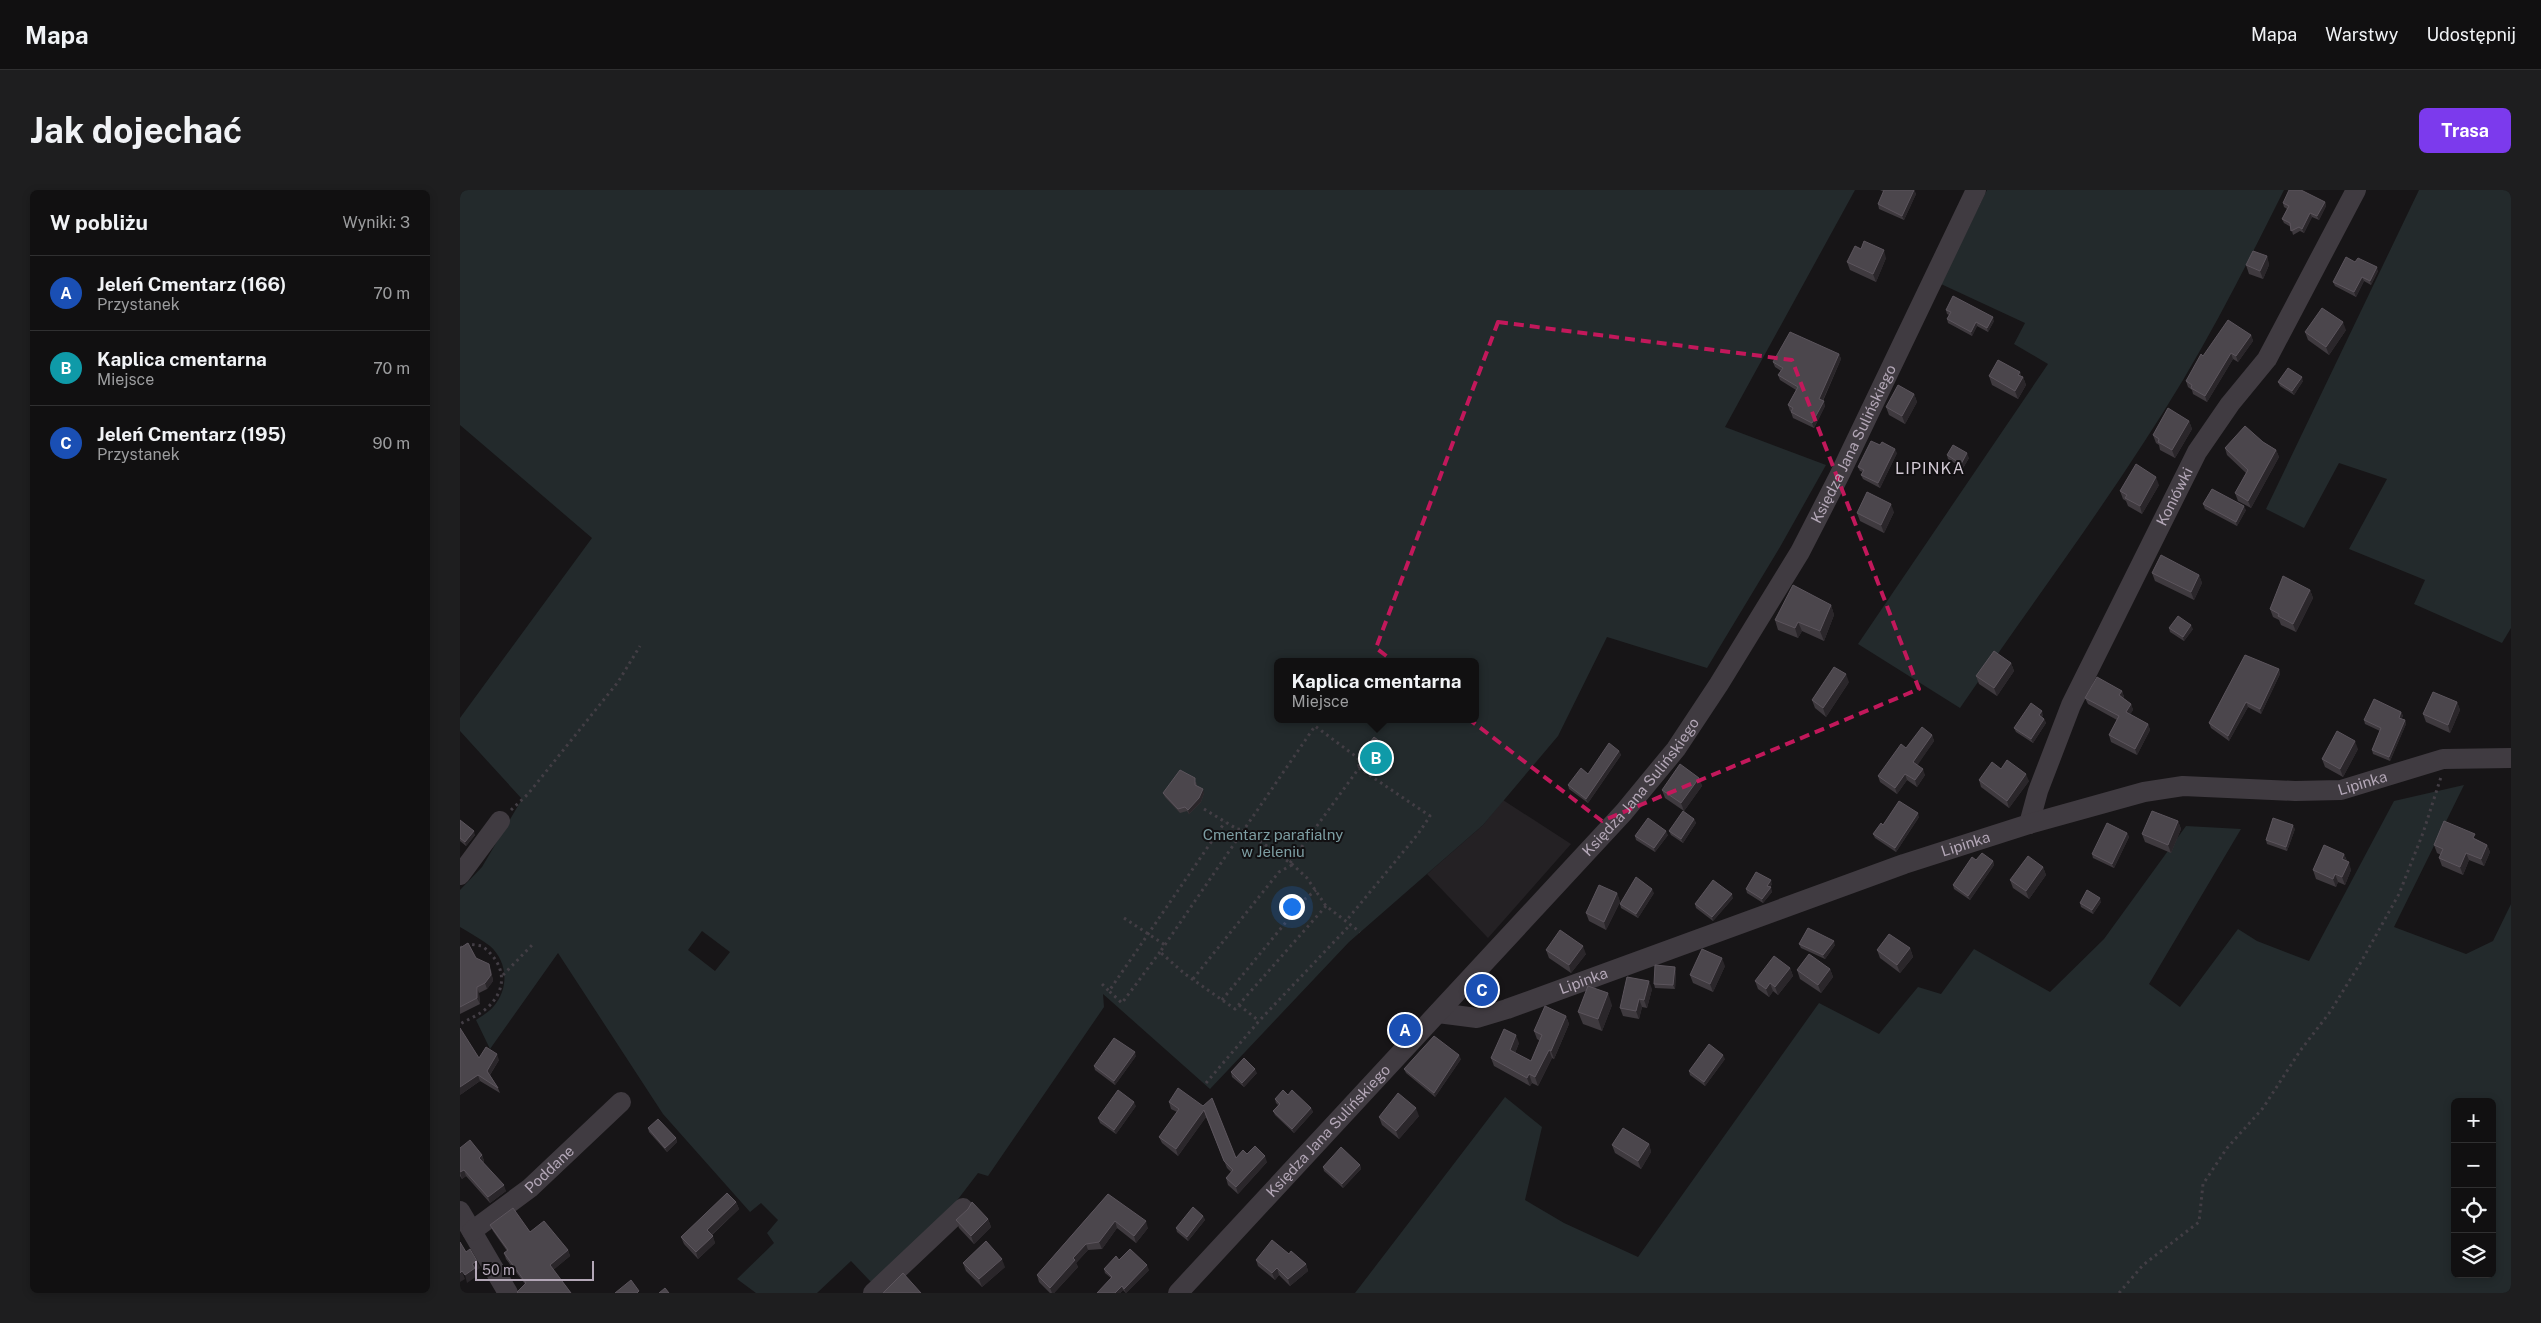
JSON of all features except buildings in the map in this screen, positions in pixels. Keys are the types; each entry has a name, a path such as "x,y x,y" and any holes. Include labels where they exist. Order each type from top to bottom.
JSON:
{"street":[{"name":"Księdza Jana Sulińskiego","path":"1178,1293 1624,812 1676,748 1719,684 1800,552 1839,476 1976,190"},
{"name":"Koniówki","path":"2029,824 2038,790 2072,706 2198,452 2230,404 2267,359 2356,190"},
{"name":"Lipinka","path":"1438,1013 1477,1018 1507,1009 1904,864 2029,824 2144,792 2183,786 2341,790 2443,759 2511,758"},
{"path":"460,875 500,821"},
{"name":"Poddane","path":"472,1232 530,1188 620,1102"},
{"path":"873,1293 963,1208"},
{"path":"460,1211 508,1293"}],"path":[{"path":"500,821 528,794 559,756 618,682 640,646"},
{"path":"1102,984 1122,1002 1160,952 1315,726 1358,758 1359,768 1291,864 1279,872 1193,979"},
{"path":"2119,1293 2143,1265 2199,1222 2203,1184 2227,1148 2263,1108 2300,1051 2330,1012 2361,962 2406,876 2441,778 2443,759"},
{"path":"1346,921 1406,849 1430,816 1359,768"},
{"path":"1204,809 1237,829 1245,830 1291,864 1307,878 1326,906 1360,932"},
{"path":"1109,991 1225,822"},
{"path":"1222,1000 1305,899 1316,890"},
{"path":"1160,952 1193,979 1236,1009 1326,906"},
{"path":"1124,918 1164,945"},
{"path":"1206,1083 1259,1021 1350,925"},
{"path":"460,1024 489,1006 497,995 502,974 534,943"},
{"path":"460,948 469,944 482,946 498,964 502,974"},
{"path":"1239,1005 1259,1021"}],"highlighted area":[{"path":"1498,322 1792,360 1919,689 1602,821 1376,648"}],"shaded area":[{"path":"1503,800 1571,844 1488,938 1427,874 1483,825"}],"green space":[{"name":"Cmentarz parafialny w Jeleniu","path":"460,190 1855,190 1725,427 1826,465 1780,547 1707,668 1607,637 1558,736 1483,825 1349,942 1210,1089 1103,994 1104,1007 988,1176 978,1173 949,1211 871,1282 851,1261 817,1293 756,1293 737,1279 774,1243 767,1233 778,1220 761,1203 750,1212 663,1114 558,953 490,1049 476,1020 490,1010 499,999 504,983 504,975 503,967 496,952 487,943 460,927 460,890 482,867 522,799 460,731 460,718 592,538 460,425","holes":["702,931 730,952 715,971 688,950"]},
{"path":"1987,190 2284,190 2210,333 2157,422 2102,505 1960,708 1858,644 2048,364 2014,344 2025,323 1941,284"},
{"path":"2419,190 2511,190 2511,628 2502,643 2414,604 2425,580 2349,549 2387,479 2339,463 2304,528 2266,509"},
{"path":"2464,785 2394,927 2466,954 2493,941 2511,904 2511,1293 1355,1293 1505,1097 1542,1127 1525,1200 1564,1223 1638,1257 1819,1003 1879,1034 1918,987 1941,994 1974,949 2050,992 2104,939 2186,826 2241,829 2149,984 2180,1007 2238,929 2257,941 2309,961 2394,801"}],"place":[{"name":"Kaplica cmentarna","path":"1376,758"},
{"name":"Jeleń Cmentarz (195)","path":"1482,990"},
{"name":"Jeleń Cmentarz (166)","path":"1405,1030"}],"district":[{"name":"LIPINKA","path":"1930,468"}]}
